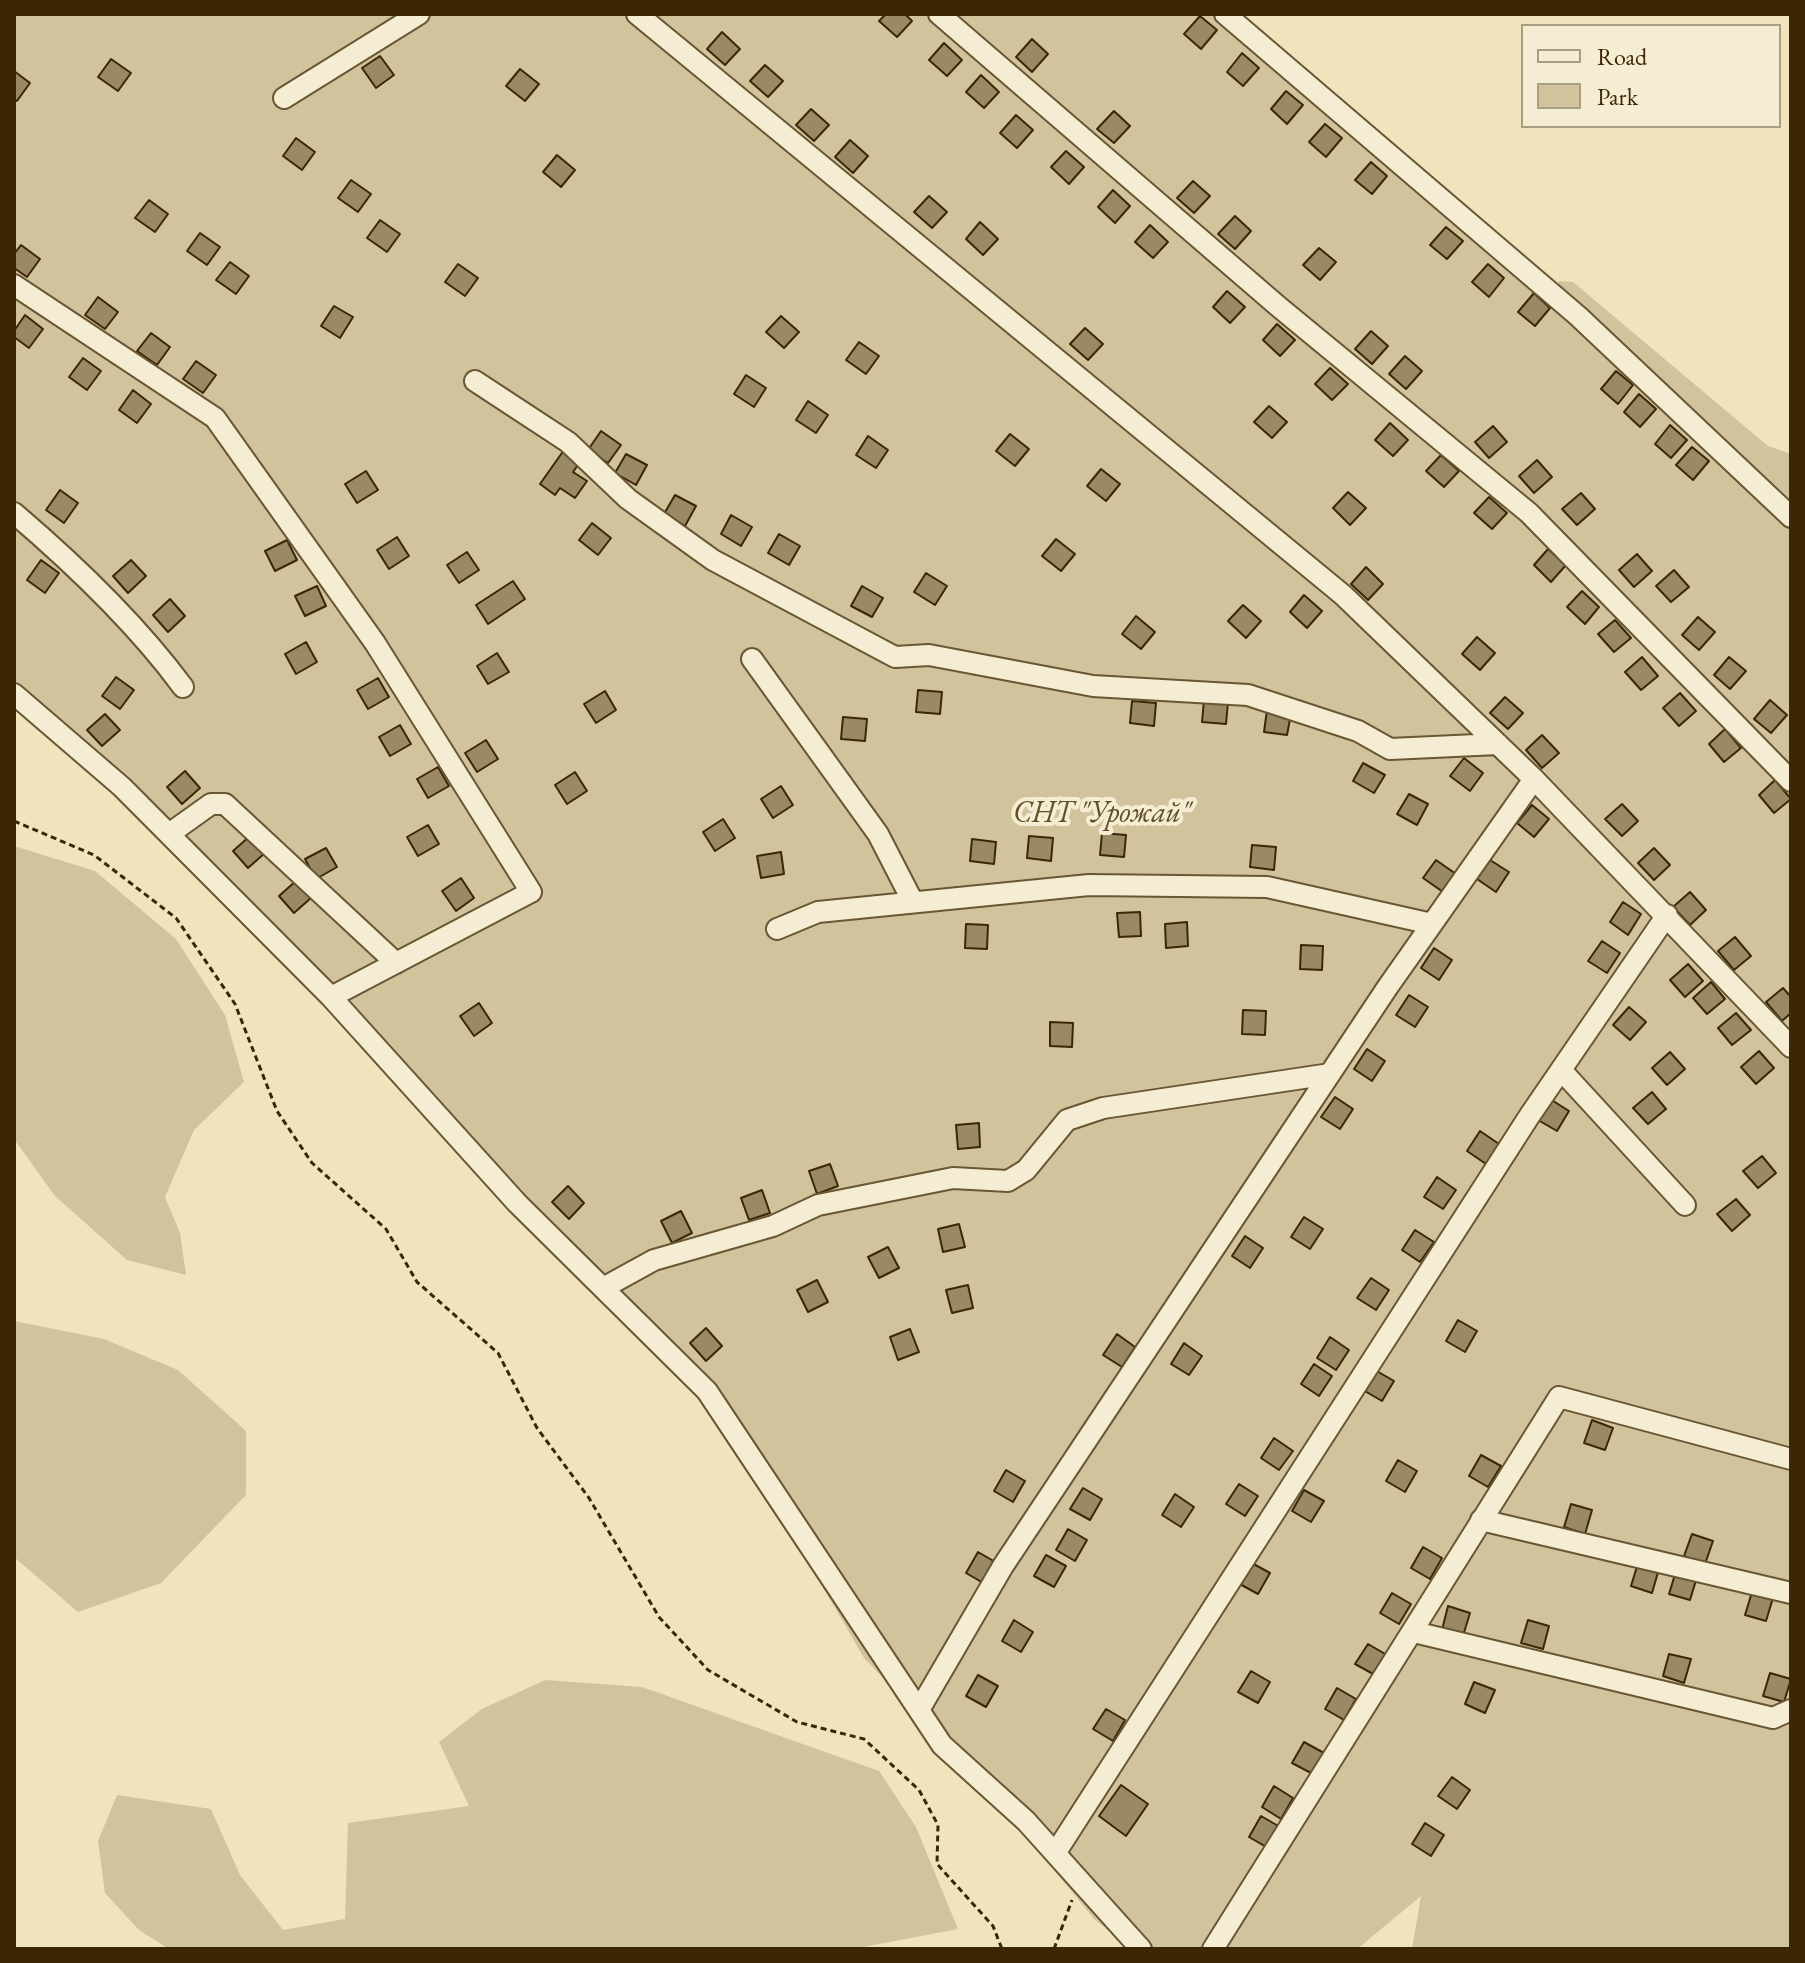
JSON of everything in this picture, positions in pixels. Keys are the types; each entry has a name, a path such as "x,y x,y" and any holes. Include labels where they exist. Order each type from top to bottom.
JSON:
{"lane":[{"path":"284,98 419,14"},
{"path":"637,14 1343,595 1534,779 1791,1047"},
{"path":"939,14 1279,307 1529,513 1791,781"},
{"path":"1225,14 1578,316 1791,517"},
{"path":"14,285 215,418 375,643 531,892 331,997"},
{"path":"475,381 568,442 628,499 713,560 895,657 929,655 1093,686 1248,695 1358,731 1390,749 1498,744"},
{"path":"14,513 60,552 160,656 183,687"},
{"path":"752,659 878,834 913,902"},
{"path":"14,694 122,787 169,834 331,997 517,1203 707,1391 942,1745 1056,1852 1141,1949"},
{"path":"919,1710 1003,1566 1330,1074 1534,779"},
{"path":"169,834 211,804 225,804 396,963"},
{"path":"777,929 818,912 1089,885 1267,887 1432,924"},
{"path":"1056,1852 1561,1070 1667,915"},
{"path":"1561,1070 1685,1205"},
{"path":"603,1288 654,1260 773,1226 818,1205 953,1178 1008,1181 1026,1170 1067,1120 1103,1108 1330,1074"},
{"path":"1213,1949 1559,1397 1791,1459"},
{"path":"1481,1520 1791,1593"},
{"path":"1414,1632 1773,1718 1791,1710"}],"path":[{"path":"14,821 94,855 176,918 235,1004 277,1111 312,1163 386,1229 417,1282 498,1353 537,1428 589,1498 659,1617 708,1670 797,1722 864,1739 919,1790 938,1825 937,1864 993,1926 1002,1949"},
{"path":"1054,1949 1072,1901 1071,1868"}],"green space":[{"name":"СНТ \"Урожай\"","path":"14,14 1242,14 1791,512 1791,1949 1412,1949 1421,1896 1357,1949 1133,1949 1095,1920 979,1779 864,1658 723,1415 149,813 14,695"},
{"path":"1559,281 1573,282 1768,446 1791,454 1791,506 1557,288"},
{"path":"14,846 95,871 176,939 225,1015 244,1082 194,1130 165,1197 180,1233 186,1275 127,1260 55,1196 14,1139"},
{"path":"14,1321 104,1339 178,1370 246,1431 246,1495 161,1583 78,1612 14,1557"},
{"path":"545,1680 642,1687 879,1771 916,1827 958,1929 853,1949 169,1949 139,1930 105,1893 98,1841 117,1795 211,1809 240,1875 283,1930 345,1919 348,1823 469,1806 439,1742 482,1709"}],"building":[{"path":"886,14 905,14 912,21 897,37 879,21"},
{"path":"1200,16 1217,30 1201,49 1184,34"},
{"path":"722,32 740,49 725,65 707,49"},
{"path":"1032,39 1048,54 1032,72 1016,57"},
{"path":"944,43 962,60 947,76 929,60"},
{"path":"1242,53 1259,68 1243,86 1227,72"},
{"path":"380,56 394,75 376,88 362,68"},
{"path":"111,59 131,73 118,91 98,77"},
{"path":"765,65 783,81 768,97 750,81"},
{"path":"520,69 539,84 525,101 506,86"},
{"path":"14,71 30,83 17,101 14,99"},
{"path":"981,75 999,92 984,108 966,92"},
{"path":"1286,91 1303,105 1287,124 1271,109"},
{"path":"811,109 829,125 814,141 796,125"},
{"path":"1114,111 1130,126 1114,143 1097,129"},
{"path":"1016,115 1033,130 1017,148 1000,133"},
{"path":"1325,124 1342,138 1326,157 1309,142"},
{"path":"296,138 315,152 302,170 283,156"},
{"path":"850,140 868,156 853,173 835,157"},
{"path":"1066,151 1084,167 1069,184 1051,167"},
{"path":"557,155 575,170 561,187 543,172"},
{"path":"1371,162 1387,176 1372,194 1355,180"},
{"path":"351,180 371,194 358,212 338,198"},
{"path":"1193,181 1210,196 1194,213 1177,198"},
{"path":"1113,190 1130,206 1115,223 1098,207"},
{"path":"929,196 947,212 932,228 914,212"},
{"path":"149,200 168,214 155,232 135,218"},
{"path":"1235,216 1251,231 1235,249 1218,234"},
{"path":"380,220 400,234 387,252 367,238"},
{"path":"980,222 998,239 983,255 966,239"},
{"path":"1150,225 1168,242 1153,258 1135,242"},
{"path":"1446,227 1463,241 1447,259 1430,245"},
{"path":"200,233 220,247 207,265 187,251"},
{"path":"21,245 40,259 27,277 14,268 14,254"},
{"path":"1319,248 1336,262 1320,280 1303,265"},
{"path":"230,262 249,276 236,294 216,280"},
{"path":"458,264 478,278 465,296 445,282"},
{"path":"1488,264 1504,278 1489,297 1472,282"},
{"path":"1227,291 1245,307 1230,323 1213,307"},
{"path":"1534,293 1550,308 1535,326 1518,312"},
{"path":"98,297 118,312 105,329 85,315"},
{"path":"334,306 353,317 340,338 321,326"},
{"path":"25,315 43,329 29,348 14,337 14,331"},
{"path":"781,316 799,332 784,348 766,332"},
{"path":"1277,324 1295,340 1280,356 1263,340"},
{"path":"1085,328 1103,344 1088,360 1070,344"},
{"path":"1371,331 1388,346 1372,364 1355,349"},
{"path":"151,333 170,347 157,365 137,351"},
{"path":"859,342 879,356 866,374 846,360"},
{"path":"1405,356 1422,371 1406,389 1389,374"},
{"path":"83,358 101,371 87,390 69,377"},
{"path":"196,361 216,375 203,393 183,379"},
{"path":"1330,368 1348,384 1332,400 1315,384"},
{"path":"1616,371 1633,385 1618,404 1601,389"},
{"path":"746,375 766,388 754,407 734,394"},
{"path":"133,390 151,404 137,423 119,410"},
{"path":"1639,394 1656,409 1640,427 1624,412"},
{"path":"808,401 828,415 816,433 796,420"},
{"path":"1269,406 1287,422 1272,438 1254,422"},
{"path":"1390,423 1408,440 1393,456 1375,440"},
{"path":"1670,425 1687,440 1671,458 1655,444"},
{"path":"1493,426 1507,442 1489,458 1475,442"},
{"path":"601,431 621,445 608,463 588,450"},
{"path":"1010,434 1029,449 1015,466 996,451"},
{"path":"868,436 888,450 876,468 856,455"},
{"path":"1692,447 1709,461 1693,480 1676,465"},
{"path":"564,450 580,462 573,472 587,481 575,498 560,488 555,495 540,484"},
{"path":"626,454 647,465 636,485 615,473"},
{"path":"1441,455 1459,471 1444,487 1426,471"},
{"path":"1537,460 1552,477 1534,493 1519,476"},
{"path":"1101,469 1120,484 1106,501 1087,486"},
{"path":"366,471 378,490 357,503 345,484"},
{"path":"60,490 78,503 64,523 46,510"},
{"path":"1348,492 1366,508 1350,525 1333,508"},
{"path":"1581,493 1595,509 1577,525 1562,509"},
{"path":"675,495 696,506 685,526 664,514"},
{"path":"1489,497 1507,513 1492,529 1474,513"},
{"path":"731,515 752,527 741,546 721,534"},
{"path":"592,523 611,538 598,555 579,540"},
{"path":"779,534 800,546 789,565 768,553"},
{"path":"397,537 409,556 389,569 377,550"},
{"path":"1056,539 1075,554 1061,571 1042,556"},
{"path":"287,540 297,560 275,571 265,551"},
{"path":"1548,549 1566,565 1551,582 1534,565"},
{"path":"467,552 479,570 459,583 447,565"},
{"path":"1637,554 1652,571 1634,587 1619,570"},
{"path":"41,560 59,573 45,593 27,580"},
{"path":"131,560 146,576 128,593 113,576"},
{"path":"1366,567 1383,584 1368,600 1351,584"},
{"path":"1674,570 1689,587 1671,602 1656,586"},
{"path":"926,573 947,586 935,605 914,592"},
{"path":"513,581 525,599 488,624 476,605"},
{"path":"317,586 326,606 305,616 295,596"},
{"path":"862,586 883,598 872,617 851,606"},
{"path":"1582,591 1599,607 1585,624 1567,607"},
{"path":"1304,595 1322,611 1307,628 1290,612"},
{"path":"170,599 185,616 168,632 153,615"},
{"path":"1243,605 1261,621 1246,638 1228,621"},
{"path":"1136,616 1155,632 1141,649 1122,634"},
{"path":"1698,617 1715,632 1699,650 1682,635"},
{"path":"1615,620 1631,638 1614,652 1598,634"},
{"path":"1477,637 1495,653 1480,670 1462,654"},
{"path":"306,642 317,662 296,674 285,654"},
{"path":"497,653 509,672 488,684 477,666"},
{"path":"1642,657 1658,676 1641,690 1625,672"},
{"path":"1729,657 1746,671 1730,689 1714,675"},
{"path":"116,677 134,690 120,709 102,696"},
{"path":"378,678 389,697 368,709 357,690"},
{"path":"918,690 942,692 940,714 916,712"},
{"path":"605,691 616,710 596,723 584,704"},
{"path":"1680,693 1696,711 1679,726 1663,708"},
{"path":"1505,697 1523,713 1508,729 1490,713"},
{"path":"1204,700 1228,702 1226,724 1202,722"},
{"path":"1770,700 1787,715 1771,733 1754,719"},
{"path":"1132,701 1156,703 1154,726 1130,723"},
{"path":"1267,710 1291,714 1287,735 1264,732"},
{"path":"105,714 120,730 102,746 87,730"},
{"path":"843,717 867,719 865,741 841,739"},
{"path":"400,725 411,744 390,756 379,737"},
{"path":"1725,729 1741,748 1724,762 1709,744"},
{"path":"1542,735 1559,753 1542,768 1526,750"},
{"path":"486,740 498,759 477,772 465,753"},
{"path":"1464,758 1483,773 1470,791 1450,776"},
{"path":"1363,763 1385,775 1374,793 1353,781"},
{"path":"438,767 449,786 428,798 417,779"},
{"path":"185,771 200,788 182,804 167,787"},
{"path":"575,772 587,791 567,804 555,785"},
{"path":"1775,780 1791,799 1774,813 1759,795"},
{"path":"781,786 793,805 773,818 761,799"},
{"path":"1409,794 1428,804 1417,825 1397,814"},
{"path":"1622,804 1638,821 1622,836 1605,819"},
{"path":"1532,805 1549,819 1534,837 1517,823"},
{"path":"723,819 735,838 715,851 703,832"},
{"path":"428,825 439,844 418,856 407,837"},
{"path":"1102,833 1126,835 1124,857 1100,855"},
{"path":"251,835 266,852 248,868 233,851"},
{"path":"1029,836 1053,838 1051,861 1027,858"},
{"path":"972,839 996,842 994,864 970,861"},
{"path":"1252,845 1276,847 1274,870 1250,867"},
{"path":"326,848 337,867 316,879 305,859"},
{"path":"1654,848 1670,865 1654,880 1638,863"},
{"path":"781,852 784,874 761,878 757,856"},
{"path":"1436,860 1456,874 1443,892 1423,878"},
{"path":"1490,860 1509,872 1496,892 1477,879"},
{"path":"461,878 474,898 456,911 442,891"},
{"path":"297,880 312,897 294,913 279,896"},
{"path":"1690,892 1706,910 1690,925 1673,907"},
{"path":"1623,902 1641,914 1628,935 1610,922"},
{"path":"1140,912 1141,936 1119,937 1117,913"},
{"path":"1187,922 1188,946 1166,948 1165,924"},
{"path":"966,924 988,925 987,949 965,948"},
{"path":"1735,937 1751,956 1734,970 1718,951"},
{"path":"1602,941 1620,953 1607,973 1588,961"},
{"path":"1301,945 1323,946 1322,970 1300,969"},
{"path":"1434,948 1452,960 1439,980 1421,968"},
{"path":"1688,964 1703,981 1685,997 1670,980"},
{"path":"1711,982 1725,999 1707,1014 1693,998"},
{"path":"1783,988 1791,997 1791,1013 1782,1021 1766,1002"},
{"path":"1409,995 1428,1007 1415,1027 1396,1015"},
{"path":"479,1003 492,1023 474,1036 460,1016"},
{"path":"1629,1007 1646,1022 1630,1040 1613,1025"},
{"path":"1243,1010 1266,1011 1265,1035 1242,1034"},
{"path":"1736,1013 1751,1030 1732,1045 1718,1028"},
{"path":"1050,1022 1073,1023 1072,1047 1050,1046"},
{"path":"1367,1049 1385,1061 1372,1081 1354,1069"},
{"path":"1759,1051 1774,1068 1756,1084 1741,1067"},
{"path":"1670,1052 1685,1069 1667,1085 1652,1068"},
{"path":"1652,1092 1666,1109 1648,1124 1633,1108"},
{"path":"1335,1097 1353,1109 1340,1129 1321,1117"},
{"path":"1550,1099 1569,1111 1557,1131 1538,1120"},
{"path":"979,1123 980,1147 958,1149 956,1125"},
{"path":"1480,1131 1499,1144 1486,1164 1467,1151"},
{"path":"1762,1156 1776,1173 1758,1188 1743,1171"},
{"path":"830,1164 838,1186 817,1194 809,1171"},
{"path":"1437,1177 1456,1190 1443,1209 1424,1197"},
{"path":"568,1186 584,1203 569,1219 552,1202"},
{"path":"762,1190 770,1213 749,1220 741,1198"},
{"path":"1736,1199 1750,1215 1732,1231 1717,1214"},
{"path":"681,1211 692,1233 672,1243 661,1221"},
{"path":"1304,1217 1323,1229 1310,1249 1291,1237"},
{"path":"959,1224 965,1247 943,1252 938,1229"},
{"path":"1415,1230 1434,1242 1420,1262 1402,1250"},
{"path":"1245,1236 1263,1248 1250,1268 1232,1256"},
{"path":"888,1247 899,1268 879,1278 868,1257"},
{"path":"1371,1278 1389,1290 1376,1310 1357,1298"},
{"path":"817,1280 828,1302 808,1312 797,1290"},
{"path":"968,1285 973,1308 952,1313 946,1290"},
{"path":"1458,1320 1477,1331 1465,1352 1446,1341"},
{"path":"706,1328 722,1346 706,1361 690,1343"},
{"path":"910,1329 919,1352 898,1360 890,1337"},
{"path":"1117,1334 1135,1347 1122,1367 1103,1355"},
{"path":"1330,1337 1349,1350 1336,1370 1317,1358"},
{"path":"1184,1343 1202,1356 1189,1375 1171,1364"},
{"path":"1314,1364 1332,1376 1319,1396 1301,1384"},
{"path":"1375,1370 1394,1381 1382,1401 1363,1390"},
{"path":"1592,1420 1613,1428 1605,1450 1584,1443"},
{"path":"1274,1438 1293,1451 1279,1470 1261,1458"},
{"path":"1481,1455 1501,1466 1488,1487 1469,1476"},
{"path":"1398,1460 1417,1471 1405,1492 1386,1481"},
{"path":"1006,1470 1025,1481 1013,1502 994,1491"},
{"path":"1239,1484 1258,1496 1245,1516 1226,1504"},
{"path":"1083,1488 1102,1499 1090,1520 1070,1509"},
{"path":"1304,1490 1324,1501 1311,1522 1292,1511"},
{"path":"1175,1494 1194,1507 1181,1527 1162,1515"},
{"path":"1571,1504 1592,1510 1585,1534 1564,1527"},
{"path":"1068,1529 1087,1540 1075,1561 1056,1550"},
{"path":"1692,1534 1713,1541 1705,1564 1684,1556"},
{"path":"1423,1547 1442,1558 1430,1579 1411,1568"},
{"path":"978,1552 997,1563 985,1584 966,1573"},
{"path":"1046,1555 1066,1566 1054,1587 1034,1576"},
{"path":"1250,1562 1270,1573 1258,1594 1238,1583"},
{"path":"1638,1563 1659,1569 1652,1593 1631,1586"},
{"path":"1676,1571 1697,1577 1690,1600 1669,1594"},
{"path":"1752,1592 1773,1598 1766,1621 1745,1615"},
{"path":"1392,1593 1411,1604 1399,1624 1380,1613"},
{"path":"1448,1606 1470,1613 1463,1636 1442,1630"},
{"path":"1014,1620 1033,1632 1021,1652 1002,1641"},
{"path":"1528,1620 1549,1626 1543,1649 1521,1643"},
{"path":"1368,1644 1387,1655 1375,1675 1355,1664"},
{"path":"1669,1654 1691,1659 1684,1683 1663,1676"},
{"path":"1251,1671 1270,1682 1258,1703 1238,1692"},
{"path":"1770,1673 1791,1679 1784,1702 1763,1696"},
{"path":"978,1675 998,1686 986,1707 966,1696"},
{"path":"1474,1682 1495,1690 1485,1713 1465,1704"},
{"path":"1337,1688 1356,1699 1344,1720 1325,1709"},
{"path":"1106,1709 1125,1720 1113,1741 1093,1729"},
{"path":"1304,1742 1324,1753 1311,1773 1292,1763"},
{"path":"1452,1777 1470,1790 1457,1809 1438,1796"},
{"path":"1121,1785 1148,1804 1126,1836 1099,1816"},
{"path":"1274,1786 1293,1798 1281,1819 1262,1807"},
{"path":"1261,1816 1280,1827 1268,1848 1249,1837"},
{"path":"1425,1823 1444,1835 1431,1856 1412,1844"}]}
